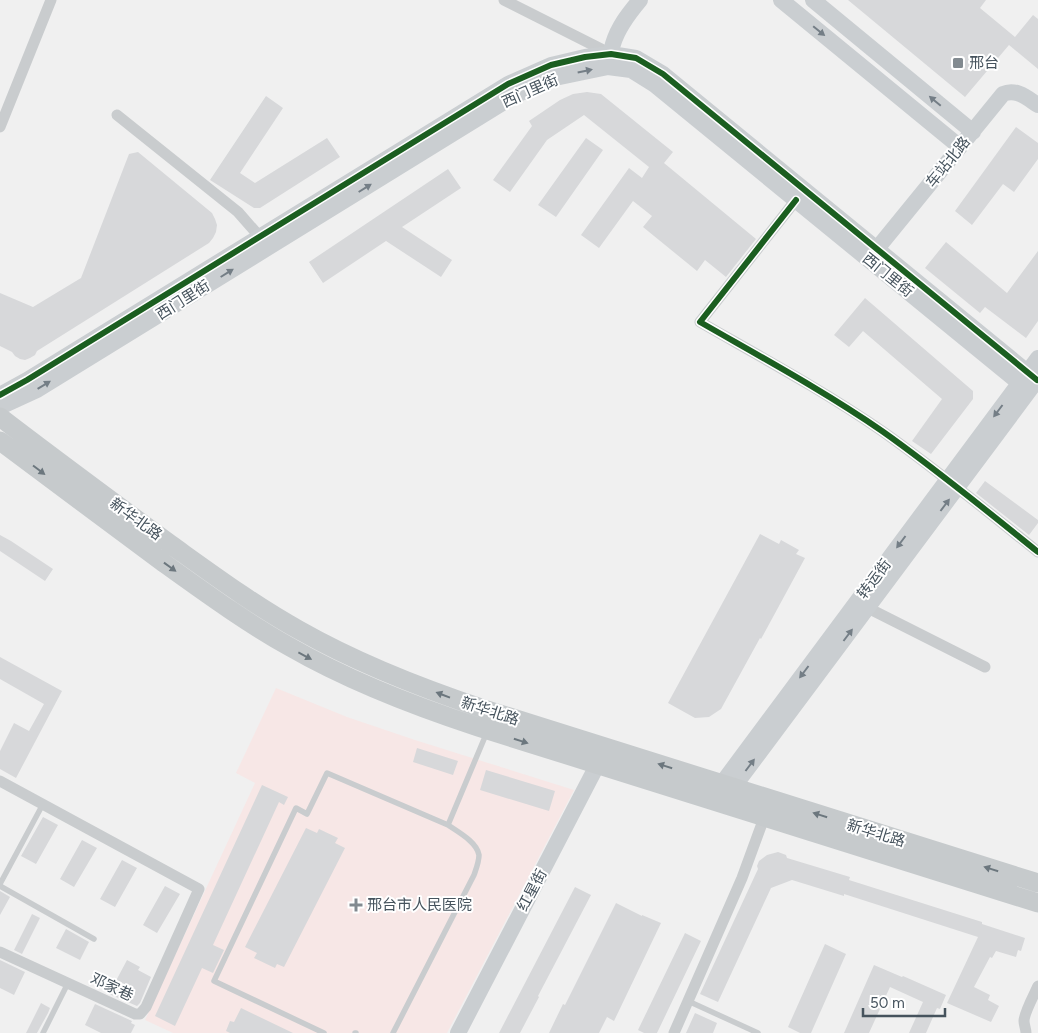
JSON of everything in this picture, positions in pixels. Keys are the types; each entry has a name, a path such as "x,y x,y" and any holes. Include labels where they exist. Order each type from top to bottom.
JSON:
{"main road":[{"name":"新华北路","path":"0,417 96,490 237,592 270,614 354,658 444,695 484,709 1038,883"},
{"name":"新华北路","path":"0,441 84,505 226,608 308,657 346,676 421,707 488,730 1038,903"}],"street":[{"path":"0,126 52,0"},
{"path":"504,0 610,60"},
{"path":"610,60 616,35 622,23 640,0"},
{"path":"781,0 960,147"},
{"path":"813,0 973,132"},
{"path":"0,394 27,380 508,84 551,65 585,57 610,60 636,58 663,74 873,254 1030,381"},
{"name":"西门里街","path":"0,407 45,385 514,96 555,78 610,60 632,70 655,85 796,200 873,254"},
{"name":"车站北路","path":"873,254 1003,94 1009,92 1017,93 1038,105"},
{"path":"116,115 238,212 260,236"},
{"path":"796,200 700,322 842,405 882,431 953,484 1038,552"},
{"name":"转运街","path":"715,802 1030,381 1038,358"},
{"path":"862,605 985,667"},
{"name":"红星街","path":"458,1033 607,748"},
{"path":"0,780 43,804"},
{"name":"邓家巷","path":"0,952 135,1014 140,1014 146,1007 199,889 43,804"},
{"path":"674,1033 742,878 764,818"},
{"path":"1026,1033 1024,1021 1026,1013 1038,986"}],"lane":[{"path":"448,825 488,730"},
{"path":"324,1033 214,981 296,808 308,814 327,774 448,825 473,844 479,857 474,875 393,1033"},
{"path":"43,804 0,885 94,939"},
{"path":"43,1033 68,983"},
{"path":"688,1001 758,1033"}],"shaded area":[{"name":"邢台市人民医院","path":"276,688 347,717 574,790 447,1033 173,1033 145,1020 255,783 236,773"}],"building":[{"name":"邢台","path":"848,0 986,0 980,8 1015,37 1033,15 1038,19 1038,69 1009,45 965,97"},
{"path":"587,92 601,94 673,152 664,163 756,239 726,277 705,260 697,271 643,227 652,216 633,201 599,248 581,235 629,168 642,178 649,167 584,115 547,140 510,192 493,180 532,126 529,121 560,100 573,94"},
{"path":"266,96 283,108 240,173 255,183 327,138 340,157 260,208 254,208 210,180"},
{"path":"1016,127 1038,143 1038,159 1014,192 1003,184 972,225 955,211"},
{"path":"586,138 603,150 556,217 538,205"},
{"path":"138,152 212,213 217,225 213,238 209,243 37,351 35,355 25,360 20,359 12,352 0,346 0,293 33,307 81,278 129,154"},
{"path":"448,169 461,188 402,227 452,260 441,277 386,241 323,283 309,262"},
{"path":"946,242 1007,293 1038,251 1038,321 1026,338 985,307 980,313 925,268"},
{"path":"865,298 973,391 973,399 931,454 912,441 942,399 863,331 849,347 834,335"},
{"path":"985,481 1038,520 1038,523 1029,535 976,493"},
{"path":"760,534 779,544 781,540 799,550 796,554 805,558 721,709 709,717 695,718 668,703"},
{"path":"0,535 53,569 45,581 0,551"},
{"path":"0,657 62,691 16,778 0,769 0,751 14,723 29,731 44,704 0,679"},
{"path":"417,748 458,761 453,775 413,762"},
{"path":"486,770 555,791 549,811 480,790"},
{"path":"262,785 288,797 284,805 279,802 213,945 224,950 213,973 202,968 175,1026 155,1016"},
{"path":"43,817 58,825 36,864 21,856"},
{"path":"306,828 317,833 319,829 338,838 335,843 345,848 284,967 277,964 275,968 254,958 257,953 245,947"},
{"path":"82,840 97,848 74,887 60,879"},
{"path":"778,852 786,855 787,858 850,877 849,880 982,922 982,924 1025,938 1021,951 1018,950 1016,957 996,951 992,958 990,957 974,987 990,995 988,1000 999,1006 991,1022 947,1003 978,937 844,894 844,896 792,880 771,888 718,1002 700,994 758,869 759,861 767,855"},
{"path":"122,860 137,868 115,907 100,899"},
{"path":"165,886 180,894 157,933 143,925"},
{"path":"575,887 591,895 539,997 520,1033 499,1033"},
{"path":"0,891 10,897 0,915"},
{"path":"616,903 661,923 614,1021 607,1017 599,1033 549,1033 563,1004 565,1005"},
{"path":"32,914 40,918 22,954 14,950"},
{"path":"66,929 89,942 80,960 56,948"},
{"path":"685,933 701,941 657,1033 644,1033 638,1030"},
{"path":"825,944 846,954 811,1033 800,1033 788,1027"},
{"path":"0,960 25,972 14,995 0,988"},
{"path":"127,960 140,967 138,970 151,977 137,1006 109,994"},
{"path":"874,965 946,995 940,1009 937,1008 926,1033 909,1033 923,1002 890,987 869,1033 844,1033"},
{"path":"41,1003 50,1008 48,1013 37,1033 26,1033"},
{"path":"95,1004 132,1021 131,1023 135,1025 131,1033 101,1033 85,1025"},
{"path":"241,1008 293,1033 230,1033 226,1031 230,1021 234,1022"},
{"path":"695,1013 717,1023 713,1033 686,1033"}],"cycle path":[{"path":"0,395 508,84 551,65 585,57 611,54 636,58 663,74 1037,380"},
{"path":"796,200 700,322 860,416 942,475 1038,552"}],"place":[{"name":"邢台","path":"958,63"},
{"name":"邢台市人民医院","path":"356,905"}]}
